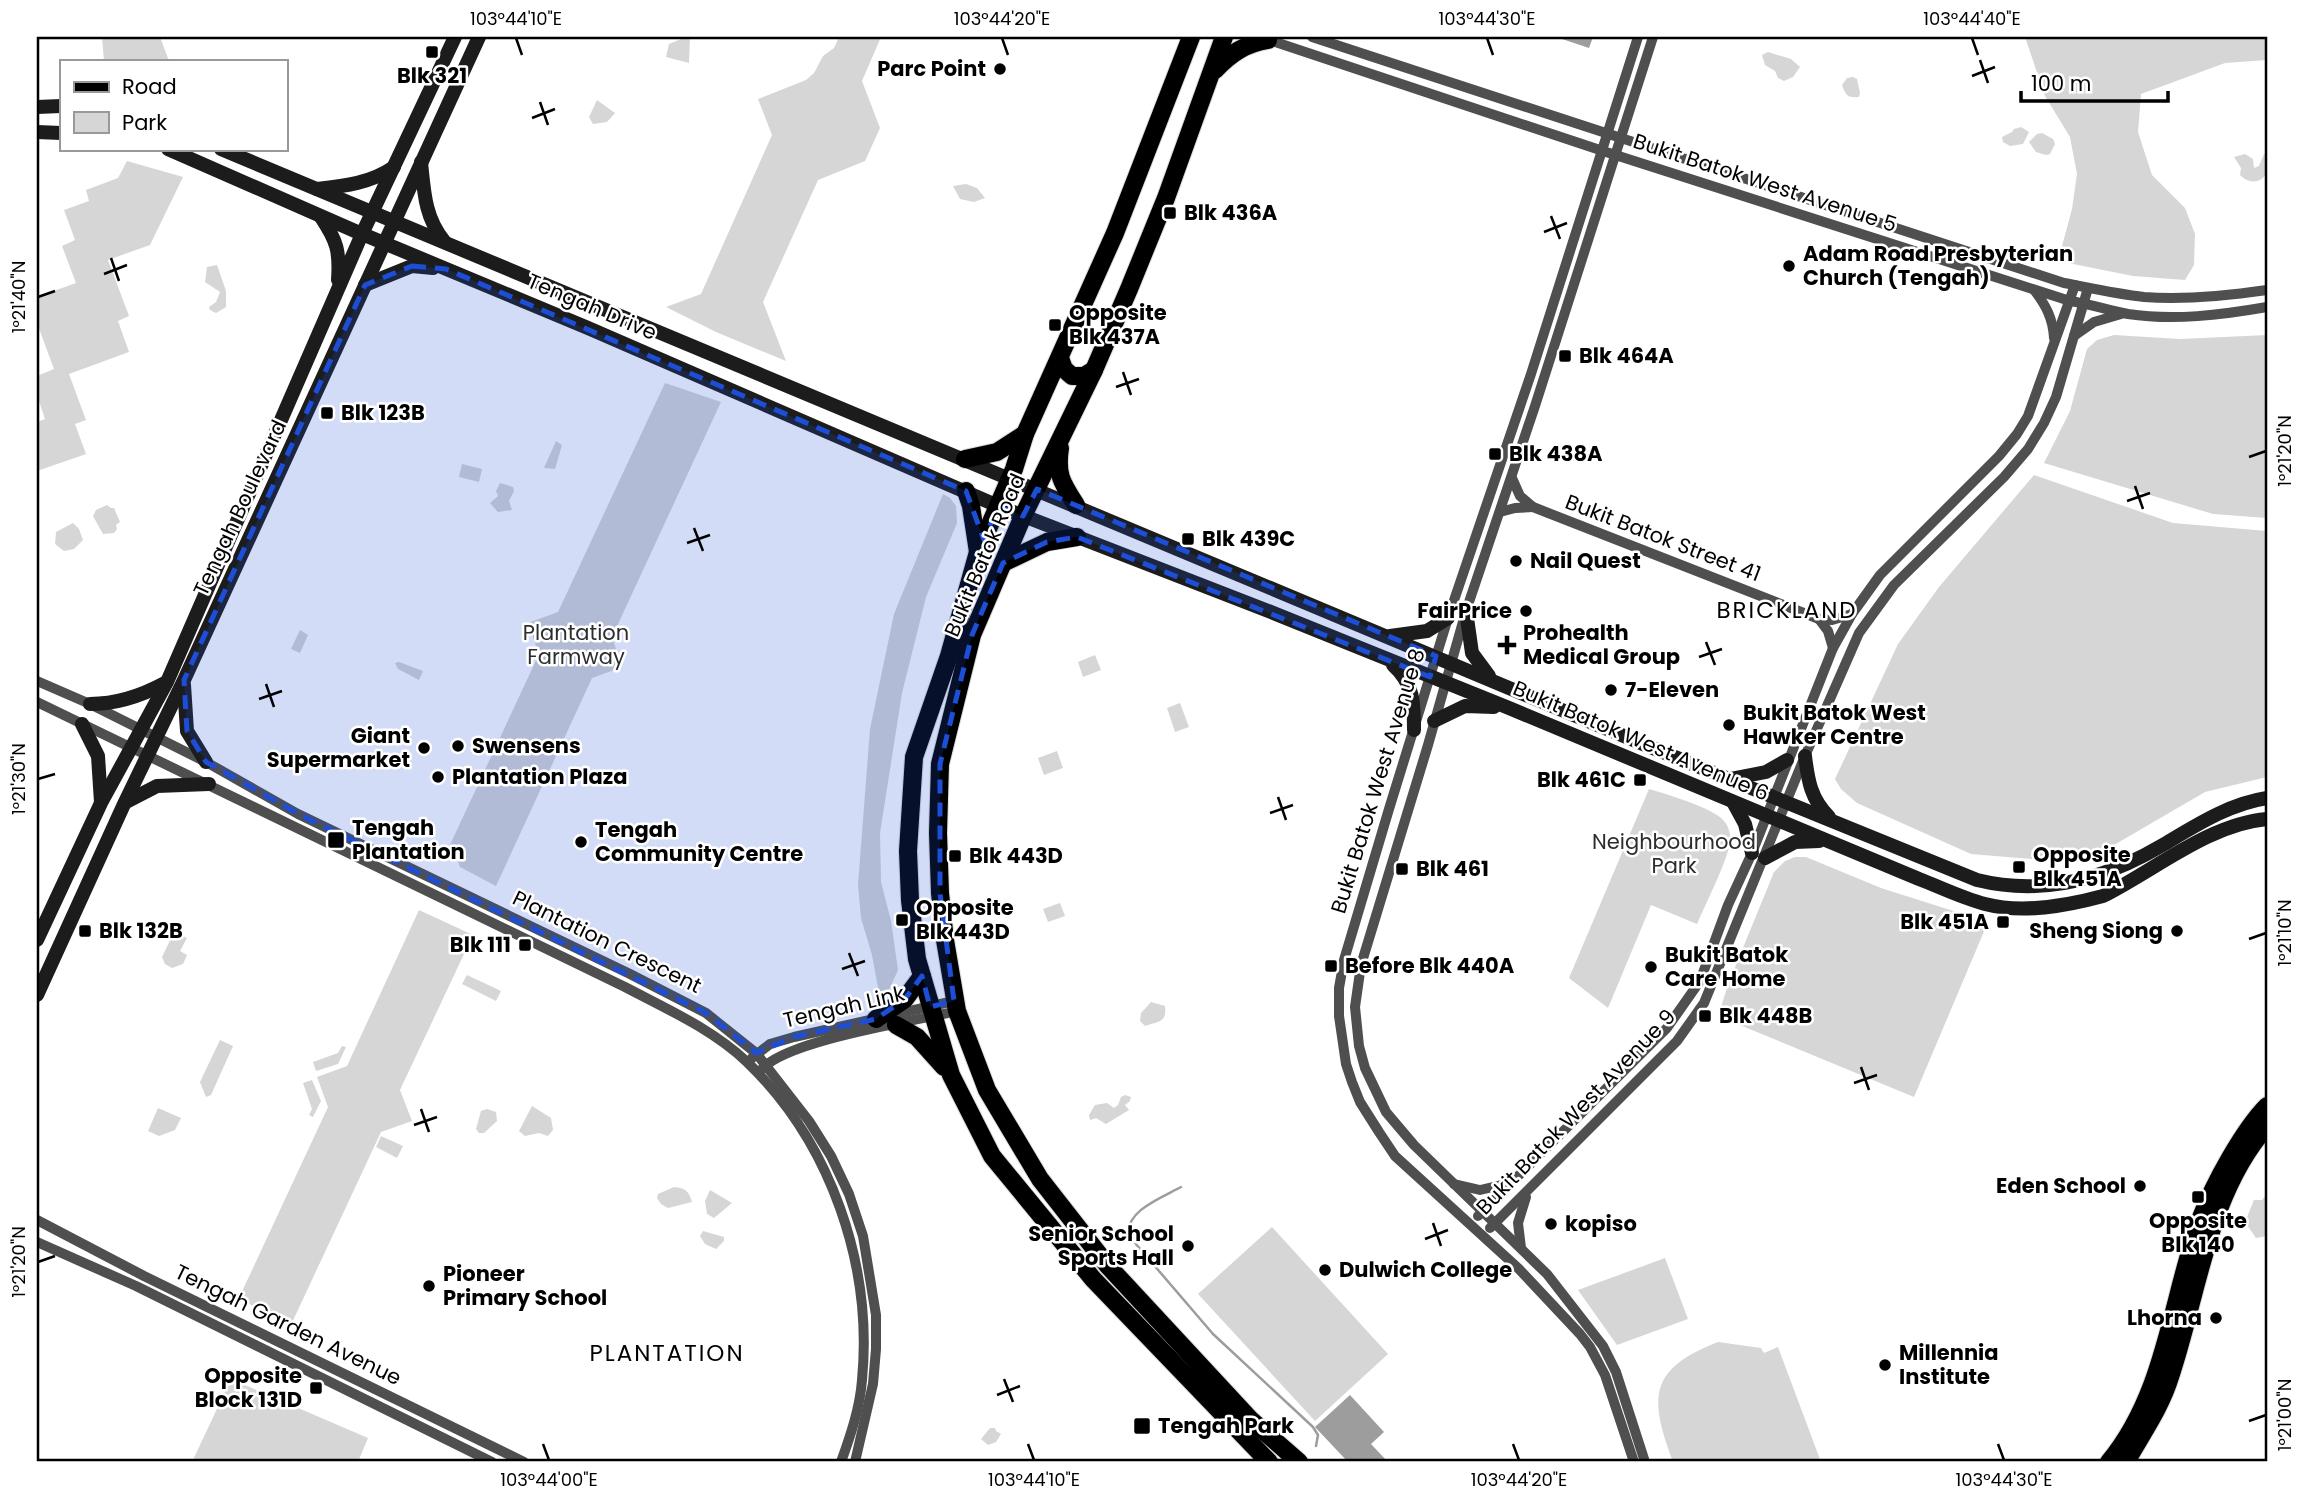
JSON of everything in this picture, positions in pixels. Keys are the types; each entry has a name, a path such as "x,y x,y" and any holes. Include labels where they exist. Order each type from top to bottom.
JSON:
{"main road":[{"path":"1178,37 1181,61"},
{"name":"Bukit Batok Road","path":"1191,37 1115,233 1025,434 1010,478 978,552 949,656 914,757 908,851 910,900 922,976 951,1075 992,1156 1093,1279 1269,1462"},
{"name":"Bukit Batok Road","path":"1224,37 1146,246 1094,370 1023,516 972,635 940,764 940,894 956,1006 987,1090 1040,1179 1108,1266 1251,1420 1299,1462"},
{"path":"1210,74 1236,50 1264,38"},
{"path":"1115,233 1134,232 1142,237 1146,246"},
{"path":"1060,358 1064,369 1072,376 1084,376 1094,370"},
{"path":"965,459 997,452 1025,434"},
{"path":"1061,438 1058,473 1076,505"},
{"path":"966,491 978,552"},
{"path":"1003,563 1047,542 1077,537"},
{"path":"876,1019 905,999 922,976"},
{"path":"896,1025 928,1047 951,1075"},
{"path":"2116,1462 2156,1379 2200,1220 2239,1144 2267,1106"},
{"path":"2116,1462 2169,1380 2230,1182 2267,1126"}],"street":[{"name":"Tengah Boulevard","path":"37,940 101,803 167,682 362,234 455,37"},
{"name":"Tengah Boulevard","path":"37,995 479,37"},
{"name":"Bukit Batok West Avenue 5","path":"1312,37 2075,285 2143,297 2173,298 2267,290"},
{"name":"Bukit Batok West Avenue 8","path":"1634,1462 1605,1375 1590,1347 1554,1304 1471,1223 1395,1156 1360,1102 1346,1064 1341,1037 1339,988 1344,960 1436,656 1531,374 1638,37"},
{"name":"Bukit Batok West Avenue 8","path":"1645,1462 1616,1372 1603,1346 1547,1274 1399,1130 1372,1088 1359,1046 1355,1007 1361,965 1466,611 1653,37"},
{"name":"Bukit Batok West Avenue 5","path":"1264,38 1603,151 2070,301 2128,313 2178,317 2234,313 2267,307"},
{"path":"37,107 60,106"},
{"path":"37,132 60,133"},
{"name":"Tengah Drive","path":"170,150 998,506"},
{"name":"Tengah Drive","path":"223,150 1010,478"},
{"path":"421,161 427,211 432,226 447,244"},
{"path":"316,189 348,186 379,178 396,165"},
{"path":"320,216 336,239 339,259 337,292"},
{"path":"365,285 412,266 446,269"},
{"name":"Bukit Batok West Avenue 9","path":"1483,1235 1677,1041 1704,1003 1780,799 1787,760 1833,648 1852,614 1880,575 2017,435 2028,416 2075,285"},
{"name":"Bukit Batok West Avenue 9","path":"1780,799 1805,756 1859,632 1879,603 2004,477 2028,449 2044,423 2056,397 2088,288"},
{"path":"2034,290 2048,311 2054,343"},
{"path":"2074,336 2094,321 2128,313"},
{"name":"Bukit Batok West Avenue 6","path":"1010,478 1977,880 2007,886 2076,882 2139,858 2219,813 2250,801 2267,798"},
{"name":"Bukit Batok Street 41","path":"1511,478 1520,496 1533,507 1819,619"},
{"name":"Bukit Batok West Avenue 6","path":"998,506 1445,682 1985,904 2040,907 2081,902 2103,896 2220,831 2242,821 2267,819"},
{"name":"Bukit Batok Street 41","path":"1500,512 1533,507"},
{"path":"1466,611 1472,653 1478,664 1493,679"},
{"path":"1819,619 1832,620 1852,614"},
{"path":"1389,636 1427,631 1448,618"},
{"path":"1819,619 1828,631 1833,648"},
{"path":"1389,660 1404,674 1410,687 1414,702 1414,730"},
{"path":"184,680 187,731 206,762"},
{"name":"Plantation Crescent","path":"37,681 90,704 206,762 298,814 706,1013 756,1053 809,1121 831,1156 849,1194 863,1236 876,1315 876,1349 873,1384 855,1462"},
{"path":"90,704 112,704 146,693 167,682"},
{"name":"Plantation Crescent","path":"37,702 625,987 707,1030 747,1062 800,1127 820,1161 837,1198 850,1238 860,1281 864,1317 862,1381 850,1437 841,1462"},
{"path":"1434,721 1465,706 1509,708"},
{"path":"82,724 97,757 101,803"},
{"path":"1805,756 1815,801 1832,820"},
{"path":"1729,779 1766,772 1787,760"},
{"path":"125,802 157,786 209,784"},
{"path":"1733,802 1758,856 1795,842 1827,841"},
{"name":"Bukit Batok West Avenue 9","path":"1471,1223 1667,1028 1700,981 1728,905 1758,856"},
{"path":"625,987 631,980 630,974"},
{"name":"Tengah Link","path":"747,1062 770,1044 794,1037 876,1019 956,1006"},
{"name":"Tengah Link","path":"758,1074 779,1056 804,1046 896,1025 931,1012"},
{"path":"1452,1184 1473,1190 1489,1190 1515,1179"},
{"path":"1521,1248 1519,1213 1523,1200 1535,1183"},
{"name":"Tengah Garden Avenue","path":"37,1220 144,1276 524,1462"},
{"name":"Tengah Garden Avenue","path":"37,1242 135,1286 492,1462"},
{"path":"258,1346 264,1335"}],"highlighted area":[{"path":"412,266 446,269 966,491 984,540 998,506 1023,516 1037,489 1436,656 1430,677 1077,537 1047,542 1003,563 972,635 940,764 940,893 954,1001 930,1007 922,976 905,999 876,1019 794,1037 756,1053 706,1013 298,814 206,762 187,731 184,680 365,285"}],"green space":[{"path":"102,37 160,37 169,60 104,60"},
{"path":"690,37 689,63 666,57 669,44"},
{"path":"839,37 881,37 862,81 880,128 865,161 818,180 763,302 786,361 716,332 666,307 701,294 772,135 758,99 806,80 814,73 823,56 834,48"},
{"path":"2025,37 2267,37 2267,60 2225,63 2141,94 2138,132 2152,175 2185,208 2195,234 2194,265 2185,280 2133,276 2058,261 2072,209 2077,174 2070,137 2045,96"},
{"path":"1768,52 1791,59 1800,67 1793,77 1784,81 1765,65 1762,55"},
{"path":"1847,78 1857,79 1859,97 1848,96 1842,85"},
{"path":"597,100 615,113 607,122 593,124 589,117"},
{"path":"2021,127 2029,132 2023,144 2010,146 2003,142 2002,137"},
{"path":"2042,133 2053,139 2055,144 2050,154 2036,152 2029,142"},
{"path":"2245,154 2253,159 2254,168 2259,166 2264,154 2267,154 2268,170 2262,179 2251,181 2240,175 2241,168 2234,157"},
{"path":"127,161 183,177 150,245 108,260 129,316 118,321 129,352 69,374 86,420 75,424 86,454 37,471 37,422 45,419 37,395 37,376 54,369 37,323 37,297 76,283 62,246 75,240 64,210 89,201 86,190 118,178"},
{"path":"966,184 977,188 985,198 974,202 960,199 953,186"},
{"path":"217,265 226,291 226,307 216,313 209,307 216,302 220,292 205,282 207,267"},
{"path":"2114,335 2180,339 2267,335 2267,518 2213,514 2044,463 2070,411 2087,349 2097,340"},
{"name":"Plantation Farmway","path":"665,383 721,402 612,637 622,667 592,678 496,886 460,867 454,849 449,847 539,654 528,623 558,612"},
{"path":"556,441 562,445 555,469 544,468"},
{"path":"462,464 482,469 479,482 459,477"},
{"path":"2034,475 2173,523 2267,531 2267,777 2205,792 2114,845 2054,861 1971,854 1857,803 1841,789 1835,779 1898,644 1939,587"},
{"path":"500,483 513,487 509,501 512,510 498,512 490,503 498,496 496,491"},
{"path":"943,494 956,506 957,523 926,597 902,693 880,833 881,882 891,921 898,970 889,990 880,998 872,955 861,918 858,885 870,729 894,614"},
{"path":"107,505 114,508 120,522 114,533 103,534 93,516 96,510"},
{"path":"73,523 79,529 83,540 74,549 64,551 55,544 56,532"},
{"path":"300,630 308,635 300,653 291,649"},
{"path":"1095,655 1101,670 1083,677 1078,662"},
{"path":"395,663 423,671 419,680 398,669"},
{"path":"1180,703 1189,727 1175,732 1167,708"},
{"path":"1057,751 1063,768 1044,775 1038,758"},
{"name":"Neighbourhood Park","path":"1649,789 1689,802 1719,816 1728,828 1730,842 1721,871 1697,924 1651,905 1608,1008 1569,978"},
{"path":"1806,857 1881,888 1988,922 1914,1097 1718,1016 1774,872 1785,861"},
{"path":"1060,903 1065,916 1048,922 1043,909"},
{"path":"419,910 473,935 400,1090 412,1121 381,1132 290,1327 239,1298 328,1107 317,1077 347,1066"},
{"path":"174,932 187,938 180,951 187,955 183,964 172,968 165,964 162,957"},
{"path":"467,975 501,991 496,1001 462,984"},
{"path":"1151,1002 1165,1006 1165,1016 1145,1026 1140,1021 1141,1013"},
{"path":"220,1040 233,1046 211,1095 206,1097 200,1082"},
{"path":"342,1046 346,1047 338,1064 316,1071 313,1062 338,1053"},
{"path":"312,1080 321,1101 313,1117 309,1115 312,1109 303,1083"},
{"path":"1125,1095 1131,1097 1125,1105 1129,1110 1106,1124 1096,1118 1090,1120 1089,1115 1095,1105 1107,1103 1114,1108"},
{"path":"532,1106 551,1118 553,1130 548,1136 539,1133 525,1136 519,1131"},
{"path":"158,1108 181,1118 175,1130 159,1136 148,1131"},
{"path":"487,1109 496,1112 497,1121 484,1133 479,1133 476,1129 481,1111"},
{"path":"381,1136 403,1146 397,1158 376,1147"},
{"path":"674,1187 686,1191 692,1202 668,1208 661,1204 657,1198 658,1194"},
{"path":"710,1190 732,1203 714,1218 707,1214 705,1201"},
{"path":"2267,1194 2267,1236 2256,1238 2245,1222 2254,1200 2262,1200"},
{"path":"1272,1227 1388,1354 1315,1421 1198,1294"},
{"path":"703,1231 724,1237 724,1241 716,1249 705,1244 700,1236"},
{"path":"1665,1258 1688,1319 1617,1345 1578,1290"},
{"path":"1718,1342 1761,1348 1764,1353 1778,1347 1821,1462 1673,1462 1660,1420 1660,1388 1678,1363"},
{"path":"231,1379 368,1438 358,1462 192,1462"},
{"path":"990,1428 995,1428 1001,1434 996,1442 988,1445 981,1439"}],"shaded area":[{"path":"1556,37 1593,37 1589,48"},
{"path":"1350,1395 1384,1432 1371,1444 1386,1462 1348,1462 1315,1427"}],"waterway":[{"path":"1181,1187 1155,1200 1139,1212 1132,1219 1129,1236 1213,1334 1313,1427 1318,1435 1316,1446"}],"place":[{"name":"Blk 321","path":"432,52"},
{"name":"Parc Point","path":"1000,69"},
{"name":"Blk 436A","path":"1170,213"},
{"name":"Adam Road Presbyterian Church (Tengah)","path":"1789,266"},
{"name":"Opposite Blk 437A","path":"1055,325"},
{"name":"Blk 464A","path":"1565,356"},
{"name":"Blk 123B","path":"327,413"},
{"name":"Blk 438A","path":"1495,454"},
{"name":"Blk 439C","path":"1188,539"},
{"name":"Nail Quest","path":"1516,561"},
{"name":"FairPrice","path":"1526,611"},
{"name":"Prohealth Medical Group","path":"1507,645"},
{"name":"7-Eleven","path":"1611,690"},
{"name":"Bukit Batok West Hawker Centre","path":"1729,725"},
{"name":"Swensens","path":"458,746"},
{"name":"Giant Supermarket","path":"424,748"},
{"name":"Plantation Plaza","path":"438,777"},
{"name":"Blk 461C","path":"1640,780"},
{"name":"Tengah Plantation","path":"336,840"},
{"name":"Tengah Community Centre","path":"581,842"},
{"name":"Blk 443D","path":"955,856"},
{"name":"Opposite Blk 451A","path":"2019,867"},
{"name":"Blk 461","path":"1402,869"},
{"name":"Opposite Blk 443D","path":"902,920"},
{"name":"Blk 451A","path":"2003,922"},
{"name":"Blk 132B","path":"85,931"},
{"name":"Sheng Siong","path":"2177,931"},
{"name":"Blk 111","path":"525,945"},
{"name":"Before Blk 440A","path":"1331,966"},
{"name":"Bukit Batok Care Home","path":"1651,967"},
{"name":"Blk 448B","path":"1705,1016"},
{"name":"Eden School","path":"2140,1186"},
{"name":"Opposite Blk 140","path":"2198,1197"},
{"name":"kopiso","path":"1551,1224"},
{"name":"Senior School Sports Hall","path":"1188,1246"},
{"name":"Dulwich College","path":"1325,1270"},
{"name":"Pioneer Primary School","path":"429,1286"},
{"name":"Lhorna","path":"2216,1318"},
{"name":"Millennia Institute","path":"1885,1365"},
{"name":"Opposite Block 131D","path":"316,1388"},
{"name":"Tengah Park","path":"1142,1426"}],"district":[{"name":"BRICKLAND","path":"1787,610"},
{"name":"PLANTATION","path":"667,1353"}]}
